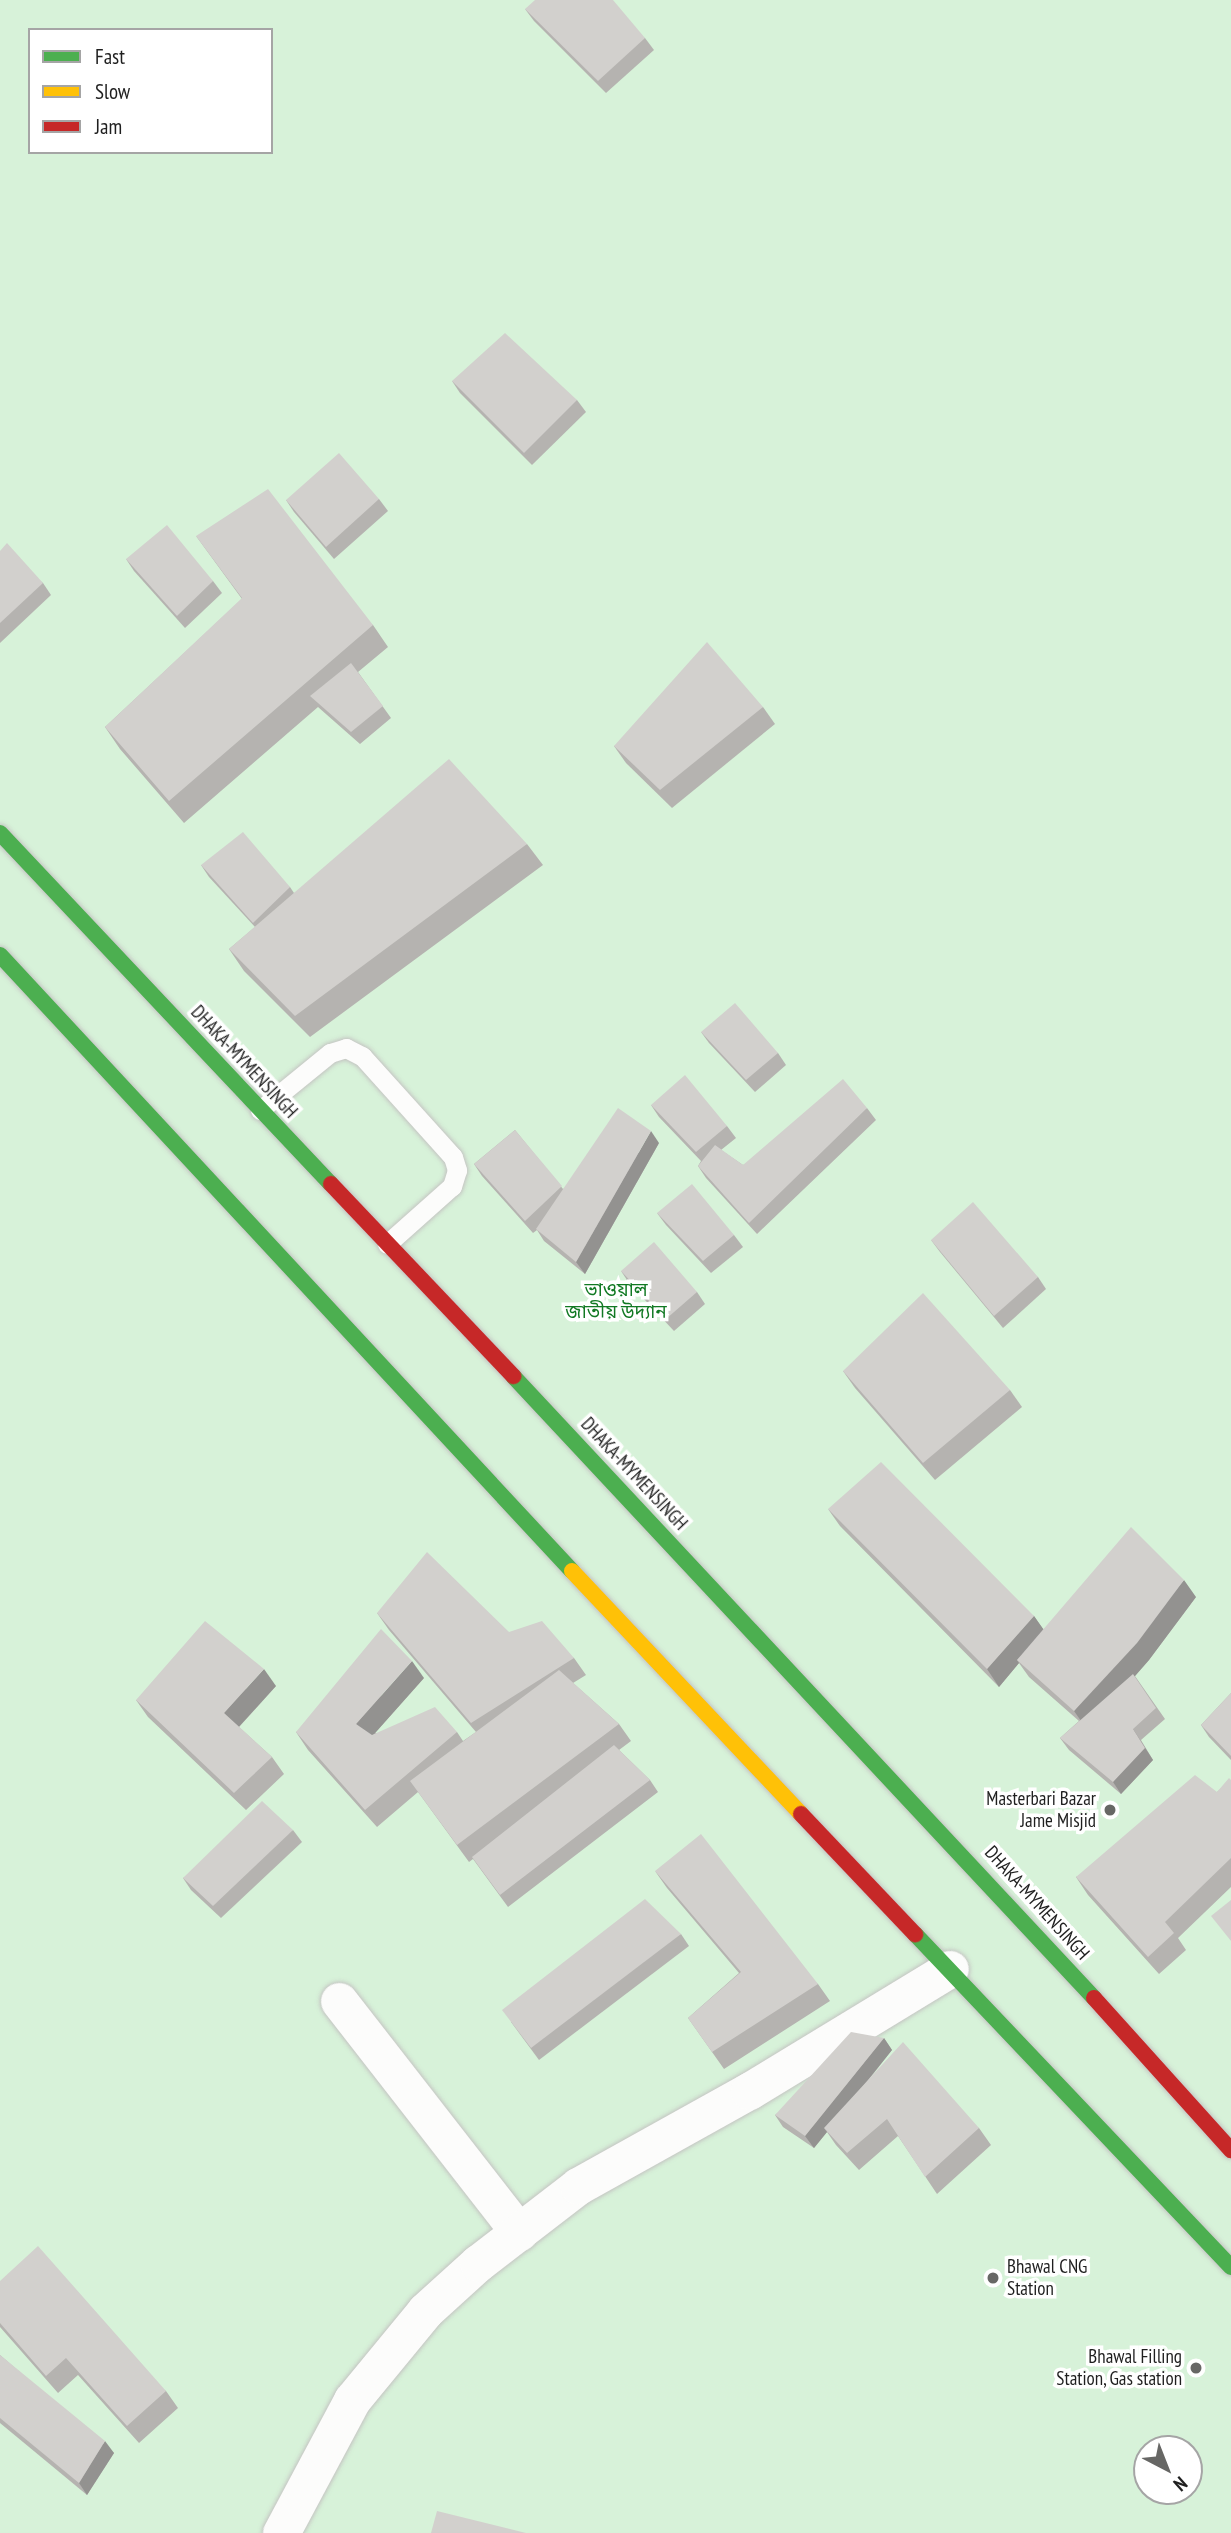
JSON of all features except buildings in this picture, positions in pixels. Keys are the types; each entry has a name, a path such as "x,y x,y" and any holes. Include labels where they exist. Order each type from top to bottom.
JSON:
{"highway":[{"name":"DHAKA-MYMENSINGH","path":"0,833 970,1859 1231,2150"},
{"path":"0,954 604,1606 1231,2267"}],"street":[{"path":"281,2533 352,2400 425,2311 578,2186 749,2091 950,1969"},
{"path":"339,2001 519,2232"}],"lane":[{"path":"260,1110 330,1053 346,1048 362,1056 453,1157 457,1170 452,1186 387,1244"}],"green space":[{"name":"ভাওয়াল জাতীয় উদ্যান","path":"0,0 1231,0 1231,2533 0,2533"}],"traffic: fast":[{"path":"0,833 331,1184"},
{"path":"0,955 572,1571"},
{"path":"513,1376 1094,1998"},
{"path":"915,1934 1231,2267"}],"traffic: slow":[{"path":"572,1571 801,1814"}],"traffic: jam":[{"path":"331,1184 513,1376"},
{"path":"801,1814 915,1934"},
{"path":"1094,1998 1231,2150"}],"place":[{"name":"Masterbari Bazar Jame Misjid","path":"1110,1810"},
{"name":"Bhawal CNG Station","path":"993,2278"},
{"name":"Bhawal Filling Station, Gas station","path":"1196,2368"}]}
